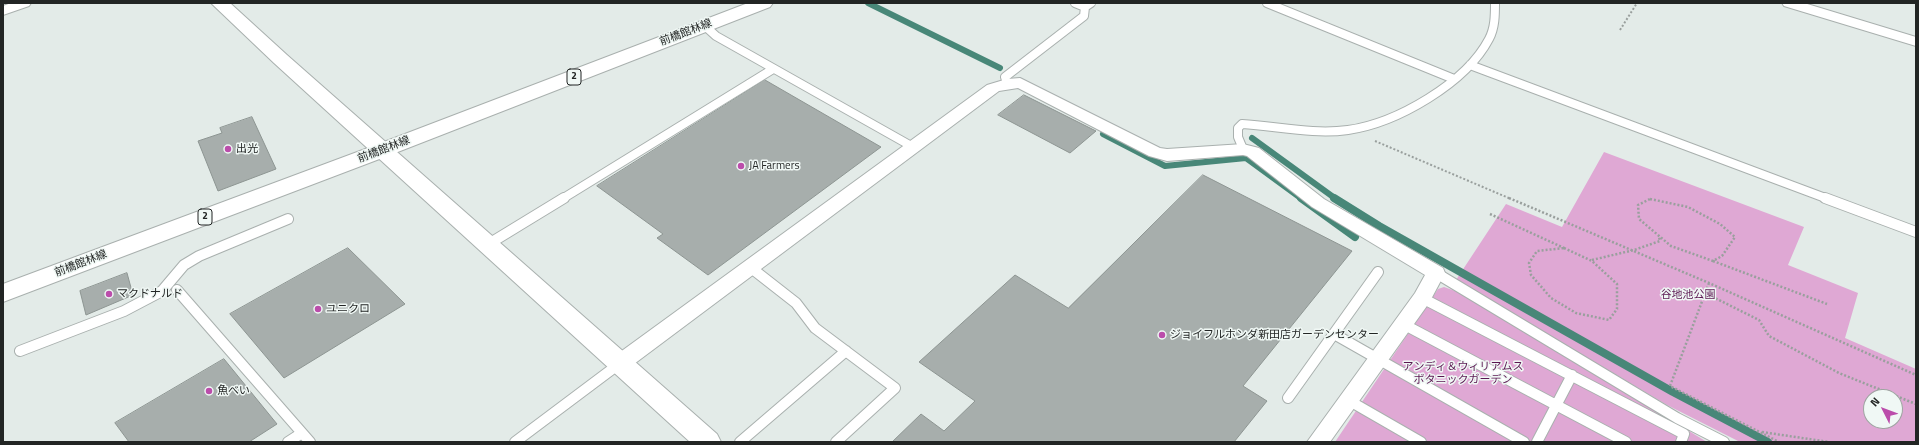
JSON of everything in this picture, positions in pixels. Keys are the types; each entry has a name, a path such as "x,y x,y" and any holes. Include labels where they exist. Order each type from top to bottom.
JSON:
{"street":[{"path":"3,11 24,3"},
{"path":"220,3 273,54 383,150 708,442"},
{"name":"前橋館林線","path":"3,294 383,150 764,3"},
{"path":"1789,3 1916,42"},
{"path":"620,364 993,88 1007,84 1020,84 1155,152 1167,155 1243,149 1261,156 1318,203 1436,273 1422,298 1376,360 1320,441"}],"lane":[{"path":"1007,84 1005,77 1084,16 1088,5 1075,3"},
{"path":"1267,3 1454,79"},
{"path":"1243,149 1238,137 1238,128 1242,124 1330,131 1349,129 1395,115 1428,98 1470,65 1490,38 1495,3"},
{"path":"705,26 716,36 913,147"},
{"path":"1470,65 1916,232"},
{"path":"487,245 773,69"},
{"path":"20,351 124,311 162,291 184,266 199,256 288,219"},
{"path":"750,267 796,303 815,328 895,388 836,442"},
{"path":"1288,398 1378,272"},
{"path":"1436,273 1588,363 1677,418 1724,442"},
{"path":"177,290 310,442"},
{"path":"1422,298 1684,434 1681,442"},
{"path":"1403,324 1626,442"},
{"path":"1334,334 1376,360 1524,442"},
{"path":"740,442 846,351"},
{"path":"515,442 620,364"},
{"path":"1537,442 1572,375"},
{"path":"1348,400 1421,442"},
{"path":"288,442 302,433"}],"path":[{"path":"1620,30 1637,3"},
{"path":"1349,129 1634,250 1916,375"},
{"path":"1713,261 1722,256 1735,238 1720,224 1688,208 1650,199 1638,205 1639,219 1671,246 1827,304"},
{"path":"1490,214 1564,248 1592,261 1616,284 1617,309 1609,320 1576,313 1551,298 1531,275 1529,263 1537,251 1564,248"},
{"path":"1592,261 1634,250 1660,241 1659,237"},
{"path":"1709,283 1670,386 1779,442"},
{"path":"1705,293 1759,320 1769,336 1839,373 1916,404"},
{"path":"1759,432 1829,442"}],"green space":[{"name":"谷地池公園","path":"1604,152 1804,227 1788,265 1858,293 1845,338 1916,369 1916,442 1740,442 1667,405 1456,280 1506,204 1562,227"},
{"name":"アンディ＆ウィリアムス ボタニックガーデン","path":"1444,287 1464,294 1707,442 1335,442 1438,289"}],"building":[{"name":"JA Farmers","path":"765,80 881,147 708,275 657,238 663,234 597,186"},
{"path":"1024,95 1096,131 1070,153 998,115"},
{"name":"出光","path":"252,117 276,169 218,191 198,141 222,133 220,128"},
{"name":"ジョイフルホンダ新田店ガーデンセンター","path":"1203,175 1352,251 1243,386 1267,401 1234,442 892,442 921,414 944,431 975,401 919,362 1015,275 1068,308"},
{"name":"ユニクロ","path":"348,248 405,304 284,378 230,314"},
{"path":"127,273 133,295 86,315 80,291"},
{"name":"魚べい","path":"224,359 277,424 249,442 129,442 115,423"}],"waterway":[{"path":"868,3 1000,68"},
{"path":"1103,134 1165,166 1246,158 1302,199"},
{"path":"1252,138 1336,199"},
{"path":"1301,198 1355,237"},
{"path":"1334,198 1379,226 1673,392 1768,442"}],"place":[{"name":"出光","path":"228,149"},
{"name":"JA Farmers","path":"741,166"},
{"name":"マクドナルド","path":"109,294"},
{"name":"ユニクロ","path":"318,309"},
{"name":"ジョイフルホンダ新田店ガーデンセンター","path":"1162,335"},
{"name":"魚べい","path":"209,391"}]}
